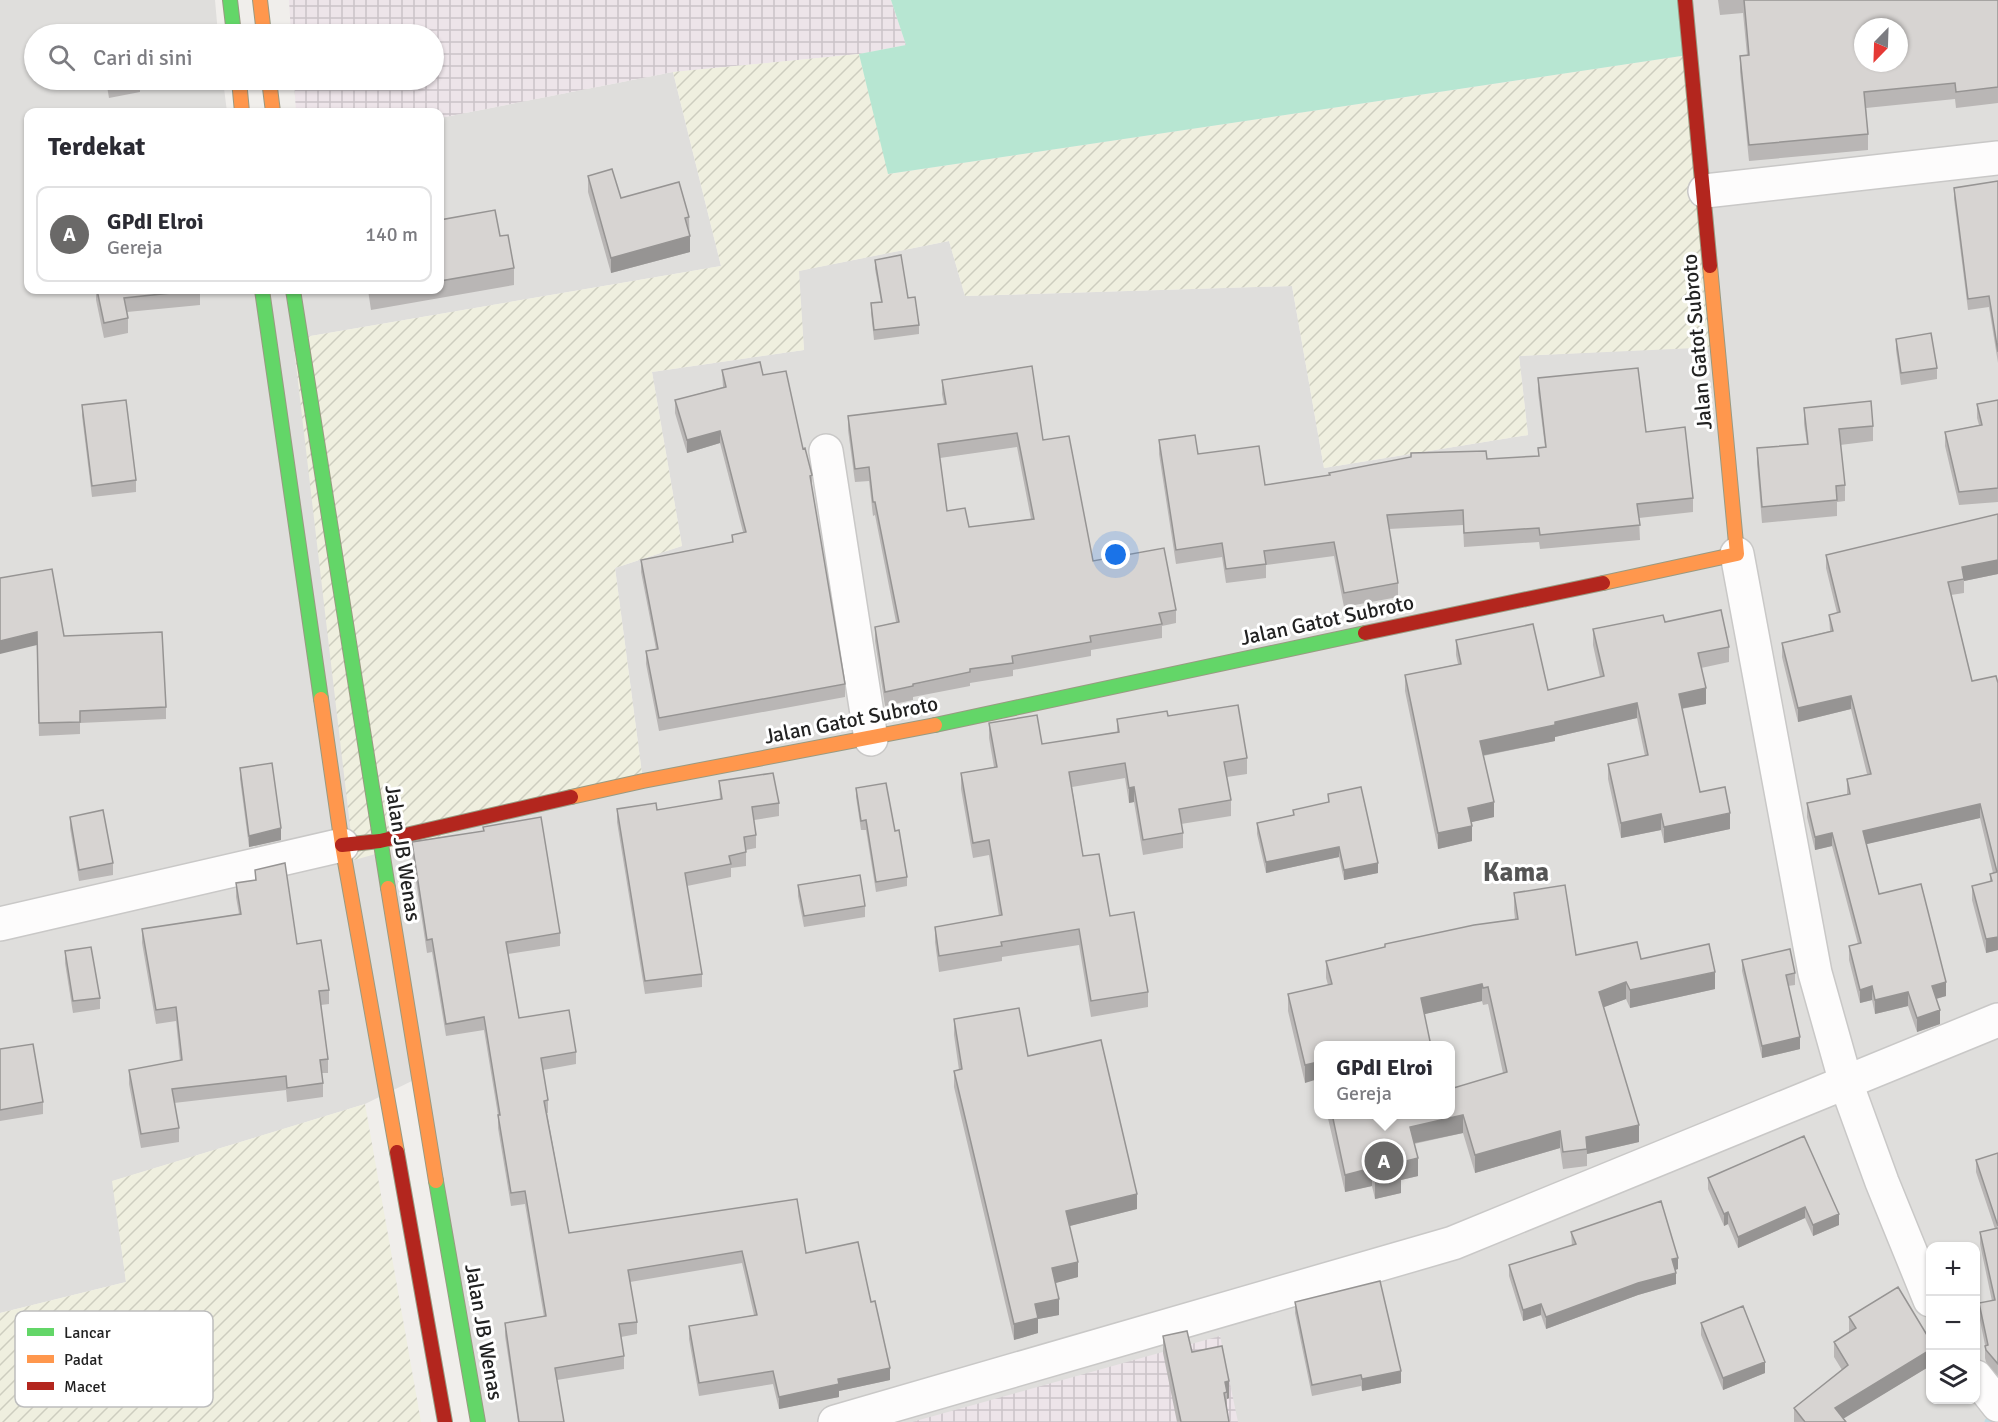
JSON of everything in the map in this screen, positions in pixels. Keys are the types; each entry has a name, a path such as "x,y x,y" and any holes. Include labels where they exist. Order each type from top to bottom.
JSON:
{"main road":[{"path":"230,0 245,24"},
{"path":"250,24 260,0"},
{"name":"Jalan Gatot Subroto","path":"342,845 380,841 643,781 871,739 1737,554 1705,191 1685,0"},
{"path":"240,90 242,108"},
{"path":"270,90 272,108"},
{"path":"263,294 342,845 445,1422"},
{"name":"Jalan JB Wenas","path":"293,294 380,841 478,1422"}],"street":[{"path":"1705,191 1998,158"},
{"path":"826,451 871,739"},
{"path":"1737,554 1815,973 1846,1083 1881,1182 1928,1296"},
{"path":"0,924 342,845"},
{"path":"835,1422 1453,1243 1998,1020"},
{"path":"1980,1382 1998,1405"}],"shaded area":[{"path":"0,0 215,0 217,24 24,24 24,90 224,90 226,108 24,108 24,294 444,294 444,117 673,72 721,266 293,339 643,781 615,568 682,546 652,372 804,350 798,271 949,241 965,296 1292,286 1324,468 1528,435 1519,356 1717,346 1683,0 1998,0 1998,1422 483,1422 420,1077 365,1104 113,1181 126,1282 0,1313"},
{"path":"289,0 891,0 906,45 859,54 673,72 444,117 444,108 296,108 295,90 444,90 444,24 290,24"},
{"path":"1220,1336 1238,1422 912,1422"}],"green space":[{"path":"891,0 1683,0 1688,55 888,174 859,54 906,45"},
{"path":"859,54 889,174 1688,55 1718,347 1519,356 1528,435 1324,468 1292,286 965,296 949,241 799,271 804,350 652,372 682,546 615,568 643,781 354,860 293,339 721,266 673,72"},
{"path":"365,1104 421,1422 0,1422 0,1313 126,1282 112,1181"}],"building":[{"path":"1744,0 1998,0 1998,87 1956,92 1955,83 1864,92 1868,134 1749,145 1740,56 1749,55"},
{"path":"612,169 621,198 679,182 689,217 685,218 690,236 611,258 588,176"},
{"path":"1998,181 1998,352 1989,296 1968,299 1954,188"},
{"path":"495,210 500,236 508,235 514,268 444,280 444,219"},
{"path":"901,255 908,298 915,297 919,325 874,330 871,303 882,302 875,260"},
{"path":"98,294 162,294 124,298 128,318 104,323"},
{"path":"1931,333 1937,368 1901,373 1896,339"},
{"path":"760,362 763,375 786,371 803,449 805,448 812,475 810,476 845,684 659,718 646,651 658,649 641,560 733,542 732,535 746,532 720,431 687,440 675,400 726,387 722,370"},
{"path":"1032,366 1043,440 1069,436 1093,561 1164,548 1176,610 1159,613 1162,624 1090,636 1091,642 1012,656 1013,663 970,669 970,672 885,692 875,627 899,622 875,502 873,502 869,467 855,469 848,416 946,404 942,380","holes":["1017,433 1034,519 969,527 965,508 947,511 938,444"]},
{"path":"1638,368 1646,432 1685,427 1693,498 1637,504 1640,525 1540,535 1539,528 1464,533 1463,510 1387,515 1398,583 1344,593 1334,542 1264,551 1266,564 1226,569 1222,543 1176,550 1159,440 1195,435 1198,454 1259,446 1265,485 1330,475 1329,473 1411,457 1411,453 1486,451 1487,459 1539,456 1538,448 1546,447 1538,378"},
{"path":"126,400 136,480 92,486 82,405"},
{"path":"1998,400 1998,488 1959,492 1945,432 1982,425 1977,404"},
{"path":"1871,401 1873,426 1839,429 1845,485 1836,486 1837,500 1762,507 1757,448 1808,444 1804,408"},
{"path":"1998,514 1998,560 1962,567 1964,579 1948,582 1972,681 1996,676 1998,683 1998,937 1986,939 1972,886 1992,881 1990,874 1997,872 1980,804 1863,831 1879,894 1921,884 1946,982 1932,986 1940,1010 1917,1018 1908,992 1875,1000 1872,986 1860,990 1849,946 1861,943 1832,833 1815,837 1807,803 1850,794 1847,779 1871,774 1851,696 1798,708 1782,643 1833,631 1829,615 1840,612 1826,555"},
{"path":"52,569 64,636 162,632 166,707 80,711 80,722 39,723 37,632 0,641 0,578"},
{"path":"1721,610 1729,647 1698,653 1706,688 1679,694 1700,792 1725,787 1730,813 1664,827 1661,814 1621,823 1608,764 1648,755 1637,703 1555,722 1555,725 1480,741 1494,802 1468,808 1472,826 1438,833 1405,675 1461,664 1456,640 1533,624 1548,690 1604,676 1593,629 1663,615 1665,622"},
{"path":"1238,705 1247,758 1224,762 1231,800 1179,809 1183,833 1143,840 1134,787 1129,788 1125,763 1069,772 1083,856 1099,854 1110,916 1134,912 1148,992 1091,1001 1079,929 1001,942 1002,946 939,956 935,927 1002,915 989,840 973,843 961,773 997,767 989,723 1037,715 1042,744 1119,732 1117,719 1167,711 1168,716"},
{"path":"272,763 281,828 249,836 240,768"},
{"path":"773,773 779,803 752,807 756,835 744,837 746,852 729,856 731,864 685,873 702,974 645,981 617,809 656,803 657,810 722,799 719,781"},
{"path":"886,783 895,831 899,830 907,877 876,882 866,820 861,821 856,788"},
{"path":"1361,787 1378,863 1344,870 1339,847 1266,862 1257,823 1294,815 1293,810 1329,802 1328,794"},
{"path":"103,810 113,863 79,870 70,817"},
{"path":"541,817 560,933 506,942 519,1018 569,1010 576,1052 541,1058 548,1100 544,1101 569,1233 797,1199 806,1253 858,1242 871,1302 875,1301 890,1368 838,1379 839,1384 779,1397 773,1371 699,1383 689,1326 757,1315 742,1251 628,1270 637,1322 619,1324 624,1356 555,1368 564,1422 519,1422 505,1323 546,1316 525,1191 511,1193 484,1017 446,1024 432,939 427,940 412,842 484,831 483,827"},
{"path":"285,863 297,944 321,940 329,990 319,991 328,1059 320,1060 323,1083 287,1088 286,1076 172,1089 179,1128 141,1134 129,1070 182,1060 176,1007 156,1010 142,929 241,914 236,883 256,880 255,870"},
{"path":"860,875 865,906 804,916 798,885"},
{"path":"1565,885 1576,955 1637,942 1641,959 1709,944 1715,972 1630,990 1626,982 1599,992 1639,1125 1586,1137 1587,1149 1563,1152 1560,1131 1475,1155 1463,1115 1455,1117 1455,1088 1507,1072 1488,987 1483,988 1482,984 1421,998 1430,1041 1314,1041 1314,1063 1305,1065 1288,994 1332,984 1326,961 1385,947 1385,944 1474,925 1518,919 1514,893"},
{"path":"91,947 100,998 73,1001 65,951"},
{"path":"1790,949 1795,973 1786,975 1800,1037 1762,1046 1742,960"},
{"path":"1019,1008 1028,1056 1101,1040 1137,1194 1066,1211 1078,1262 1052,1268 1059,1299 1035,1304 1038,1318 1014,1324 954,1071 962,1069 954,1019"},
{"path":"33,1044 43,1102 0,1110 0,1049"},
{"path":"1333,1119 1445,1119 1410,1127 1418,1158 1398,1163 1401,1175 1375,1181 1372,1168 1345,1175"},
{"path":"1804,1136 1839,1214 1813,1225 1805,1207 1738,1237 1728,1212 1724,1214 1708,1178"},
{"path":"1998,1153 1998,1226 1976,1160"},
{"path":"1661,1201 1678,1258 1672,1259 1676,1273 1638,1283 1546,1317 1541,1304 1523,1310 1509,1265 1576,1244 1571,1232"},
{"path":"1998,1228 1998,1364 1985,1346 1988,1345 1980,1303 1995,1300 1980,1232"},
{"path":"1380,1281 1401,1371 1362,1379 1361,1375 1312,1385 1295,1302"},
{"path":"1898,1287 1926,1333 1926,1352 1835,1408 1846,1422 1805,1422 1794,1408 1848,1365 1834,1342 1856,1328 1849,1317"},
{"path":"1743,1306 1765,1362 1723,1378 1701,1323"},
{"path":"1187,1331 1192,1352 1222,1346 1229,1381 1225,1382 1227,1392 1224,1393 1229,1422 1181,1422 1163,1336"}],"waterway":[{"path":"1989,1422 1998,1421"}],"traffic: fast":[{"path":"230,0 233,24"},
{"path":"263,294 321,699"},
{"path":"294,294 388,888"},
{"path":"935,725 1365,633"},
{"path":"436,1181 478,1422"}],"traffic: slow":[{"path":"260,0 263,24"},
{"path":"240,90 242,108"},
{"path":"270,90 272,108"},
{"path":"1603,583 1737,554 1710,266"},
{"path":"321,699 342,845 397,1152"},
{"path":"571,797 935,725"},
{"path":"388,888 436,1181"}],"traffic: jam":[{"path":"1685,0 1710,266"},
{"path":"1365,633 1603,583"},
{"path":"342,845 380,841 571,797"},
{"path":"397,1152 445,1422"}],"place":[{"name":"GPdI Elroi","path":"1384,1161"}],"district":[{"name":"Kama","path":"1516,872"}]}
